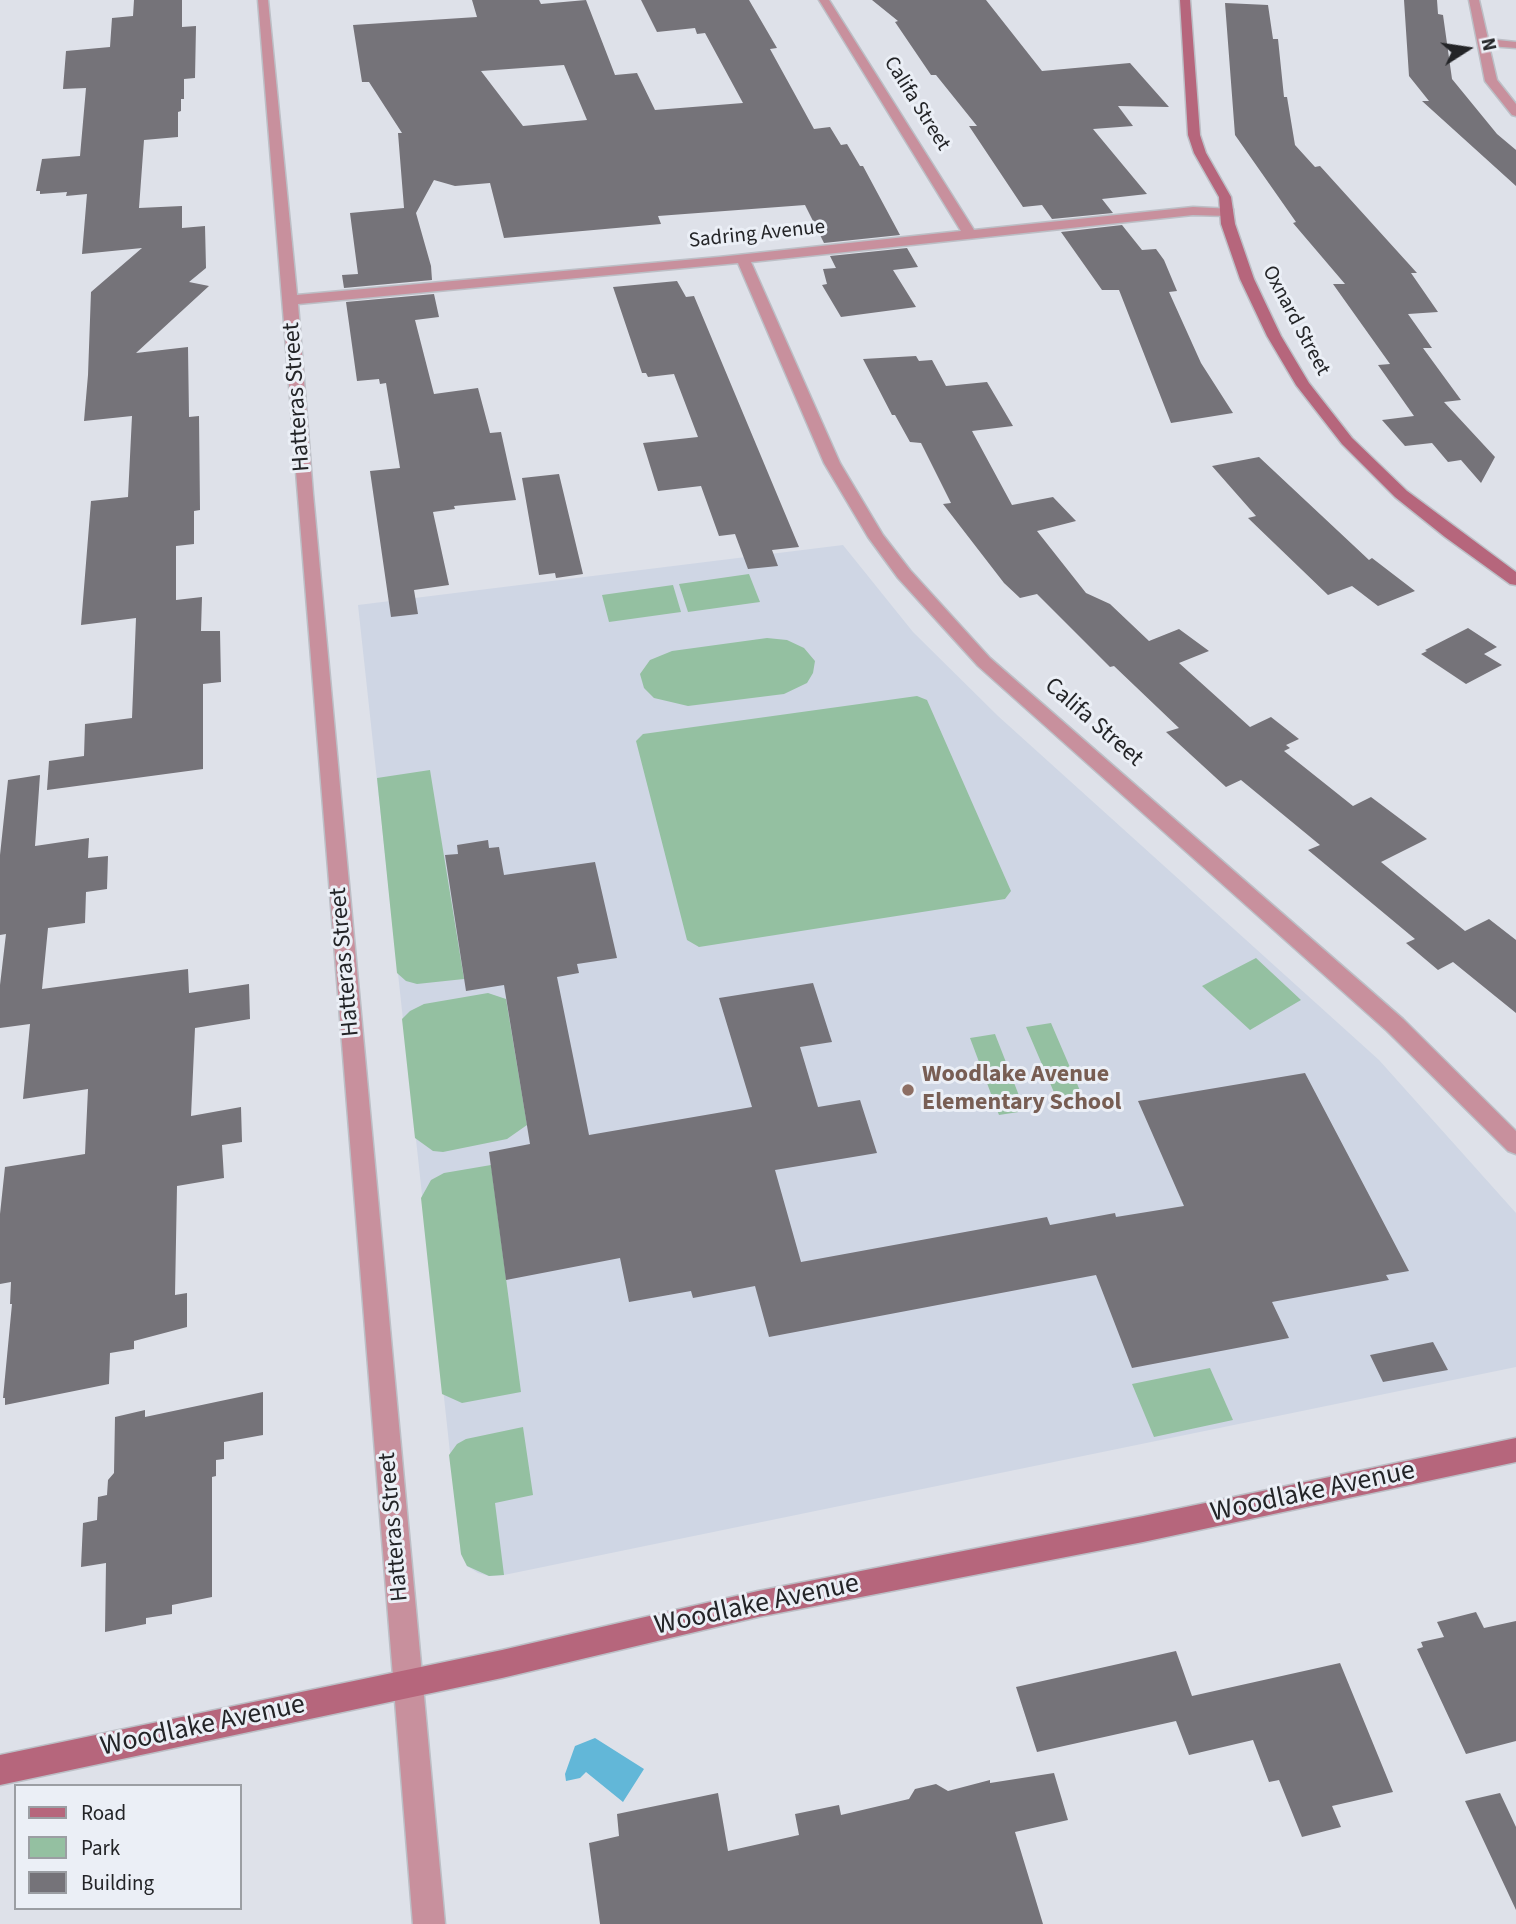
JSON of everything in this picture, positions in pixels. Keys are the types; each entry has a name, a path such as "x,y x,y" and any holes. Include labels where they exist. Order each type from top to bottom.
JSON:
{"street":[{"name":"Hatteras Street","path":"263,0 291,300 305,494 429,1924"},
{"name":"Califa Street","path":"824,0 969,233"},
{"name":"Oxnard Street","path":"1185,0 1194,135 1200,153 1225,197 1228,224 1247,279 1274,336 1303,385 1348,441 1401,494 1516,580"},
{"path":"1474,0 1480,42 1490,80 1516,113"},
{"path":"1480,42 1516,45"},
{"name":"Sadring Avenue","path":"291,300 743,258 1193,211 1228,212"},
{"name":"Califa Street","path":"743,258 832,463 876,537 904,574 984,662 1395,1025 1516,1145"},
{"name":"Woodlake Avenue","path":"0,1770 409,1684 758,1604 1143,1530 1516,1450"}],"shaded area":[{"name":"Woodlake Avenue Elementary School","path":"843,545 913,632 998,716 1379,1060 1516,1213 1516,1367 504,1575 489,1576 478,1573 467,1566 461,1554 358,605"}],"green space":[{"path":"749,574 760,602 688,612 679,584"},
{"path":"673,585 681,612 609,622 602,595"},
{"path":"767,638 787,640 804,648 815,661 813,673 807,683 784,694 688,706 654,698 644,688 640,674 650,660 672,651"},
{"path":"917,696 927,700 1011,891 1005,899 699,947 687,940 636,741 643,734"},
{"path":"430,770 464,979 417,984 406,981 397,973 377,778"},
{"path":"1256,958 1301,1000 1250,1030 1202,986"},
{"path":"488,993 506,999 527,1125 507,1139 443,1152 433,1151 415,1138 402,1019 410,1011 424,1004"},
{"path":"1051,1023 1084,1100 1059,1104 1026,1027"},
{"path":"995,1034 1025,1111 999,1115 970,1038"},
{"path":"491,1165 521,1392 462,1403 442,1394 421,1198 431,1180 444,1173"},
{"path":"1210,1368 1233,1420 1154,1437 1132,1384"},
{"path":"523,1427 533,1495 495,1503 504,1575 489,1576 467,1566 461,1554 449,1455 457,1444 466,1439"}],"water":[{"path":"595,1738 644,1769 623,1802 586,1772 580,1778 566,1781 565,1774 575,1746"}],"building":[{"path":"134,0 182,0 182,27 196,26 195,78 184,79 184,99 181,99 181,111 178,112 178,137 144,140 139,208 182,206 182,228 205,226 206,268 189,282 209,286 136,353 188,347 189,417 199,416 200,510 194,511 194,544 176,546 176,600 202,597 201,631 220,631 221,682 203,684 203,769 47,790 49,761 84,756 85,724 132,718 136,618 81,625 91,501 128,497 132,416 84,421 91,292 142,248 82,254 87,194 66,196 67,192 40,194 40,191 36,191 42,159 80,156 86,88 63,89 66,51 110,47 112,18 133,16"},
{"path":"472,0 539,0 541,4 586,0 615,75 637,73 655,110 743,103 705,33 697,34 695,28 657,32 641,0 749,0 777,48 770,49 814,129 830,127 841,145 847,144 860,166 863,166 900,235 824,243 805,205 658,216 661,224 504,238 490,183 455,186 434,180 416,213 431,266 432,280 344,288 342,275 358,274 350,213 404,208 398,133 402,133 369,82 362,82 353,25 477,17","holes":["564,65 587,120 523,126 481,71"]},
{"path":"872,0 986,0 1042,71 1130,63 1169,107 1118,106 1133,126 1093,129 1147,194 1102,199 1113,213 1052,219 1042,205 1023,207 969,126 977,126 936,75 931,75 895,22 898,21"},
{"path":"1404,0 1437,0 1438,14 1443,15 1452,79 1497,134 1516,150 1516,186 1422,101 1429,101 1409,76"},
{"path":"1225,3 1268,5 1273,39 1278,39 1284,97 1287,97 1295,145 1315,167 1320,166 1417,273 1411,273 1438,312 1408,314 1432,348 1423,348 1461,400 1444,402 1495,457 1481,483 1461,460 1448,462 1432,443 1405,446 1382,420 1414,416 1378,365 1390,364 1333,284 1345,284 1293,223 1296,222 1235,135"},
{"path":"1122,225 1142,250 1156,249 1164,260 1177,291 1169,292 1201,363 1233,413 1171,423 1119,290 1102,290 1061,232"},
{"path":"907,248 918,267 893,270 916,307 841,317 822,285 827,284 823,269 836,268 830,256"},
{"path":"677,281 686,297 694,296 799,547 772,550 778,566 748,569 735,534 719,536 701,486 658,491 643,443 698,437 674,374 648,377 646,373 642,373 613,287"},
{"path":"434,294 439,317 415,320 434,394 478,388 490,433 501,432 516,500 454,506 455,509 433,512 449,585 414,590 418,614 391,617 370,471 400,468 386,383 380,384 379,379 357,381 346,302"},
{"path":"916,356 919,361 932,360 946,386 987,382 1013,426 972,431 1012,505 1053,497 1076,521 1037,531 1086,593 1110,604 1149,641 1179,629 1209,651 1179,663 1250,727 1271,717 1299,739 1286,745 1290,748 1284,751 1353,806 1371,797 1427,839 1381,862 1465,931 1489,919 1516,940 1516,1013 1453,962 1438,970 1406,943 1415,939 1308,850 1320,845 1241,780 1226,787 1166,732 1179,728 1114,666 1110,667 1037,594 1020,598 1004,583 943,504 951,503 921,443 910,442 895,415 892,415 863,359"},
{"path":"1259,457 1369,560 1372,558 1415,591 1378,606 1352,586 1328,595 1248,518 1256,516 1212,466"},
{"path":"559,474 583,574 556,578 555,573 539,575 522,478"},
{"path":"1468,628 1497,647 1484,654 1502,665 1466,684 1421,654"},
{"path":"40,775 35,846 89,838 88,858 108,856 107,889 86,892 85,923 48,928 42,989 188,969 189,993 249,984 250,1019 195,1028 191,1116 241,1107 242,1142 222,1145 224,1178 177,1186 175,1295 187,1293 187,1327 134,1341 134,1349 110,1353 109,1384 5,1405 3,1398 12,1304 11,1282 0,1284 0,1214 5,1167 85,1154 88,1089 23,1099 30,1024 0,1028 0,985 6,934 0,935 0,855 8,780"},
{"path":"488,840 489,848 499,847 504,875 595,862 617,958 577,964 579,973 557,977 589,1135 752,1107 719,998 813,983 832,1042 800,1047 818,1107 860,1100 877,1153 775,1170 801,1262 1047,1217 1050,1225 1115,1213 1116,1217 1184,1206 1138,1101 1305,1073 1409,1271 1386,1275 1389,1280 1272,1302 1289,1338 1132,1368 1096,1275 769,1337 755,1286 693,1298 691,1291 629,1302 620,1258 506,1280 489,1152 530,1144 504,985 466,991 445,855 458,854 457,845"},
{"path":"1433,1342 1448,1370 1383,1382 1370,1355"},
{"path":"263,1392 263,1435 224,1442 224,1459 216,1460 216,1476 212,1477 212,1597 172,1605 172,1614 146,1618 146,1624 105,1632 106,1563 81,1567 83,1523 97,1520 98,1497 107,1495 108,1480 114,1473 115,1417 145,1410 145,1417"},
{"path":"1476,1612 1484,1628 1516,1621 1516,1741 1466,1754 1417,1649 1423,1647 1421,1642 1444,1637 1437,1622"},
{"path":"1176,1651 1192,1696 1340,1663 1393,1792 1332,1806 1341,1827 1302,1837 1279,1780 1269,1782 1253,1740 1189,1755 1176,1721 1037,1752 1016,1687"},
{"path":"1054,1773 1068,1820 1015,1832 1043,1924 600,1924 589,1843 619,1836 617,1814 718,1793 728,1851 799,1835 795,1814 839,1805 841,1815 909,1799 915,1789 936,1784 948,1791 990,1780 990,1783"},
{"path":"1500,1793 1516,1827 1516,1910 1465,1801"}],"place":[{"name":"Woodlake Avenue Elementary School","path":"908,1090"}]}
